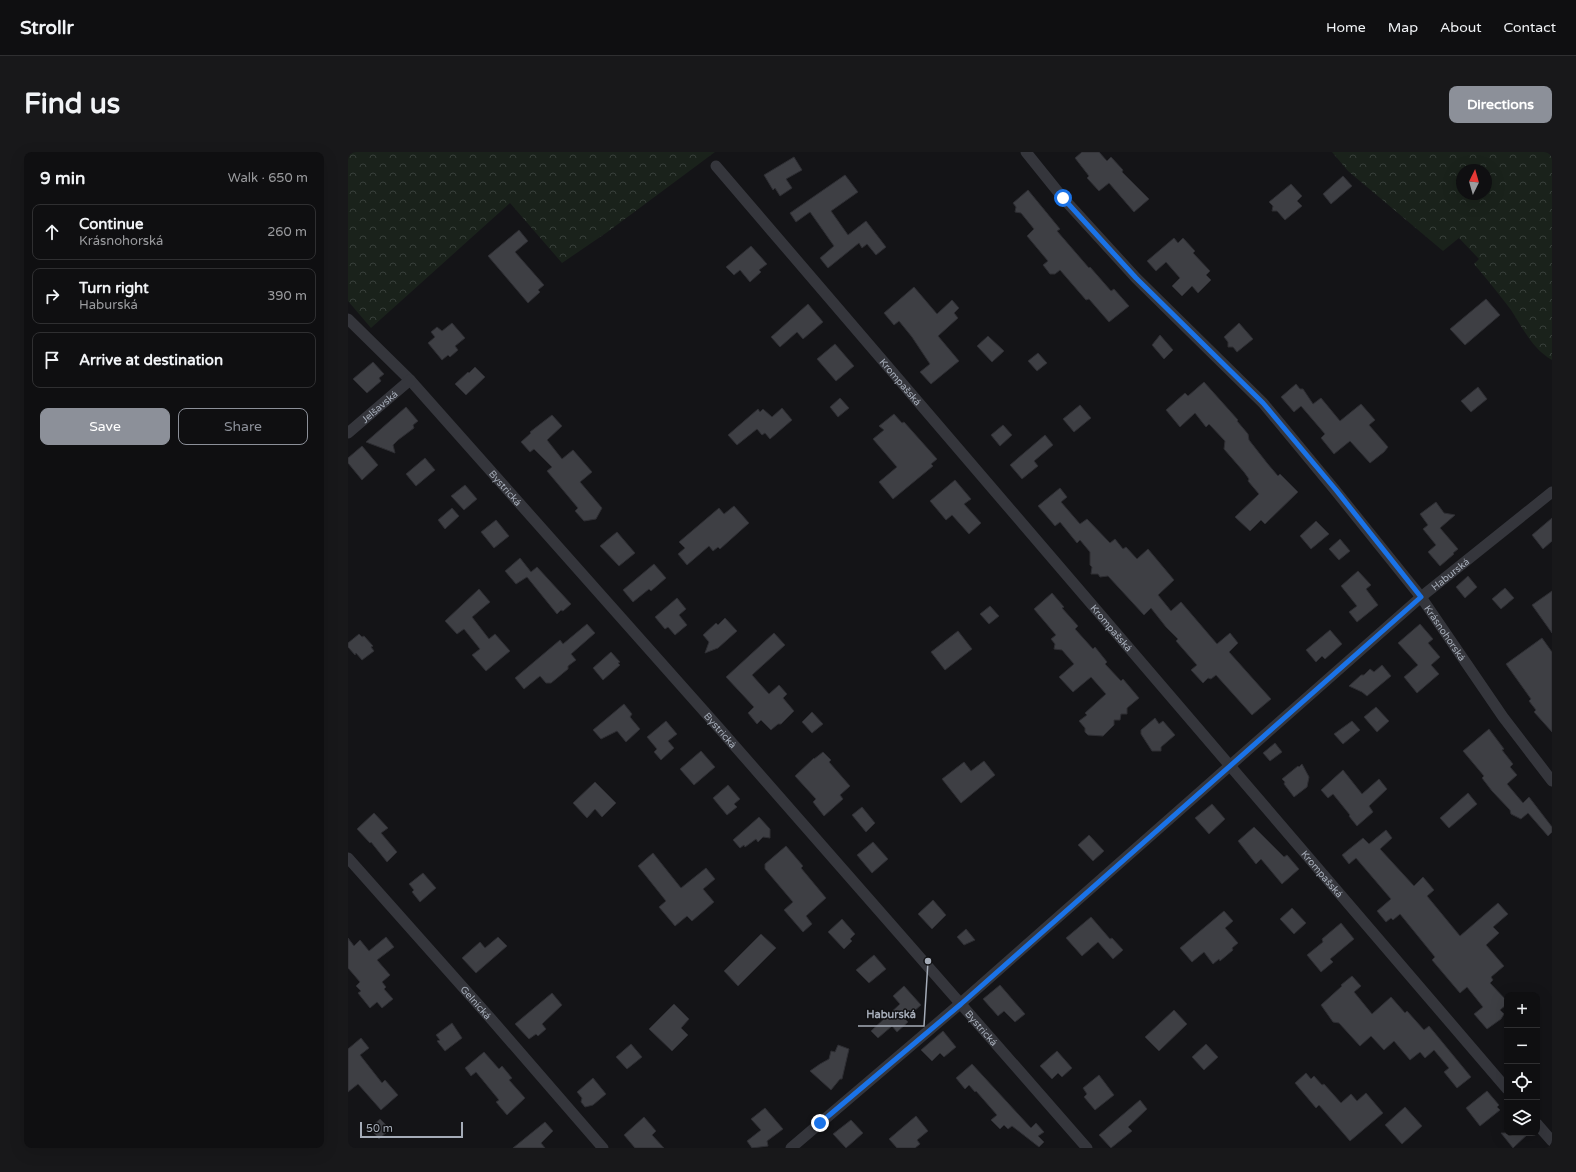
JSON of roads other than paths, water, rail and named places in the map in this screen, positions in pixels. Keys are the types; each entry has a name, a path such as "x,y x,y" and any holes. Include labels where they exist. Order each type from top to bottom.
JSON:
{"street":[{"name":"Krásnohorská","path":"1026,152 1063,198 1136,278 1263,403 1336,490 1421,597 1503,717 1552,781"},
{"name":"Krompašská","path":"716,166 1504,1086"},
{"name":"Bystrická","path":"348,319 410,380 1087,1148"},
{"name":"Jelšavská","path":"348,433 410,380"},
{"name":"Haburská","path":"791,1148 961,1004 1421,597 1552,492"},
{"name":"Gelnická","path":"348,858 603,1148"},
{"path":"1540,1127 1552,1141"}],"place":[{"name":"Haburská","path":"928,961"}]}
